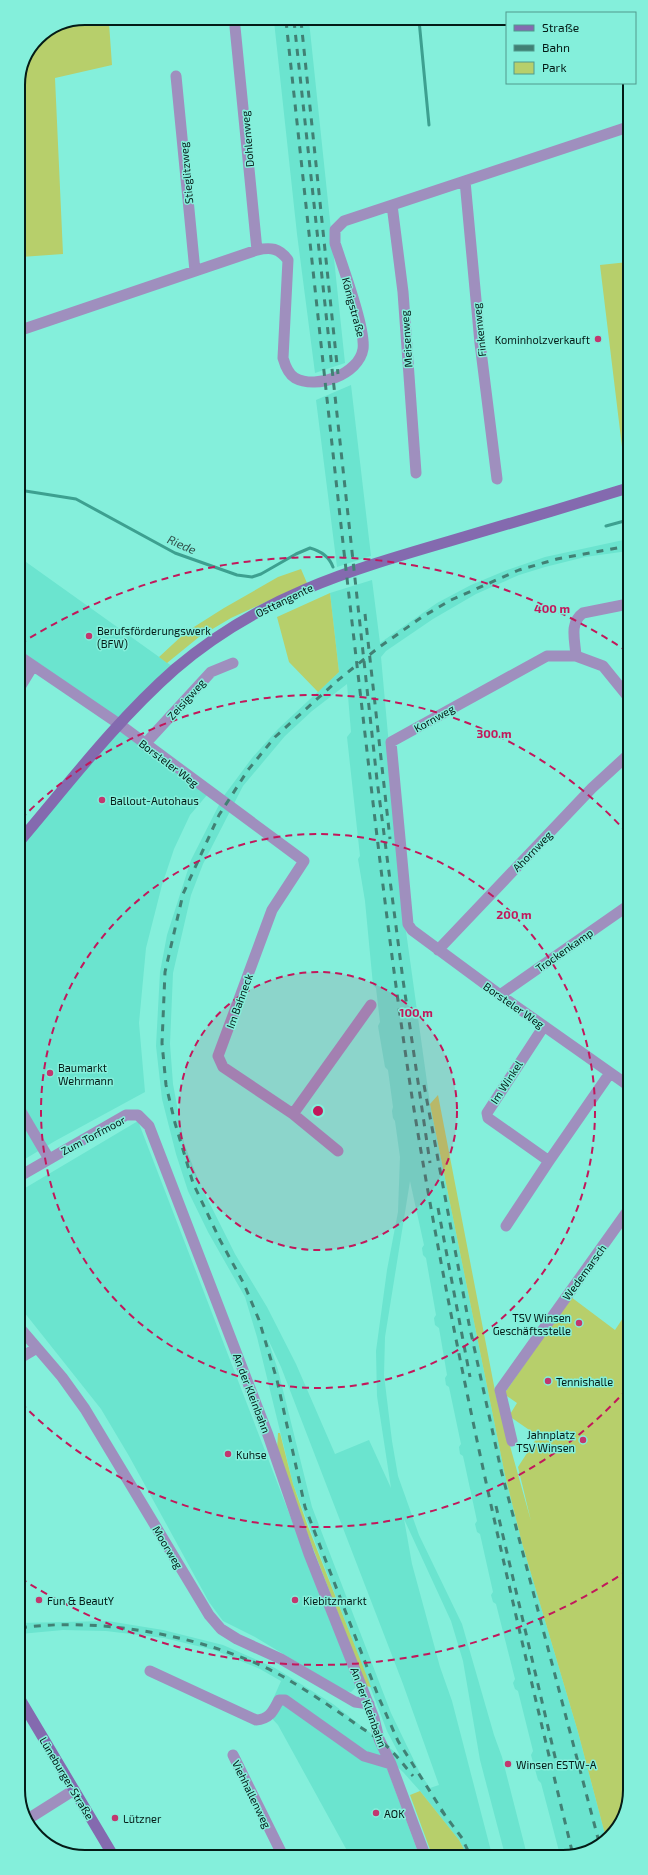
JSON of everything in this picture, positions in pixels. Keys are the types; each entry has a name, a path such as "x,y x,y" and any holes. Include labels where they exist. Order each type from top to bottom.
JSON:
{"main road":[{"name":"Osttangente","path":"25,835 119,724 176,669 218,636 273,603 318,583 387,560 623,489"},
{"name":"Lüneburger Straße","path":"25,1707 110,1850"}],"street":[{"name":"Dohlenweg","path":"236,27 257,250"},
{"name":"Stieglitzweg","path":"176,76 195,271"},
{"name":"Königstraße","path":"25,329 257,250 269,248 276,249 283,253 288,260 283,358 286,369 294,378 306,382 327,381 345,373 357,362 363,349 362,333 335,243 335,230 344,221 623,129"},
{"name":"Finkenweg","path":"465,181 480,343 497,480"},
{"name":"Meisenweg","path":"392,205 403,292 416,473"},
{"path":"576,656 574,622 577,617 583,613 623,605"},
{"name":"Kornweg","path":"406,918 391,742 547,656 576,656 603,666 623,692"},
{"name":"Borsteler Weg","path":"25,660 119,724 144,745 304,861"},
{"name":"Zeisigweg","path":"144,745 211,672 233,663"},
{"path":"25,679 33,666"},
{"name":"Ahornweg","path":"438,950 592,788 623,760"},
{"name":"Im Bahneck","path":"304,861 272,910 218,1056 223,1067 293,1114 338,1151"},
{"name":"Trockenkamp","path":"500,995 623,909"},
{"name":"Borsteler Weg","path":"406,918 412,930 438,950 623,1082"},
{"path":"293,1114 371,1005"},
{"name":"Im Winkel","path":"544,1026 487,1113 488,1118 549,1161"},
{"path":"506,1226 610,1073"},
{"name":"Zum Torfmoor","path":"25,1173 126,1116 138,1116"},
{"name":"An der Kleinbahn","path":"138,1116 149,1126 268,1435 309,1554 369,1704 379,1739 391,1764 423,1850"},
{"name":"Zum Torfmoor","path":"25,1118 49,1159"},
{"name":"Wedemarsch","path":"512,1441 500,1390 623,1217"},
{"name":"Moorweg","path":"25,1334 62,1377 85,1409 209,1615 221,1629 237,1639 300,1670 355,1702 369,1704"},
{"path":"25,1355 37,1348"},
{"name":"An der Kleinbahn","path":"150,1672 256,1720 264,1719 271,1715 279,1700 285,1700 364,1756 391,1764"},
{"name":"Viehhallenweg","path":"233,1754 279,1850"},
{"path":"32,1817 74,1790"}],"shaded area":[{"path":"274,25 309,25 345,363 315,373 297,234"},
{"path":"351,385 371,556 337,567 316,400"},
{"path":"623,540 623,552 585,557 545,567 519,575 476,594 433,619 386,651 381,657 405,924 430,1104 505,1475 522,1543 578,1732 605,1833 590,1844 579,1848 559,1850 541,1783 538,1780 531,1755 533,1751 518,1691 515,1689 513,1683 515,1679 496,1604 493,1602 491,1595 493,1592 480,1534 477,1532 475,1524 477,1521 463,1456 460,1454 459,1447 461,1444 449,1387 446,1385 445,1378 447,1375 439,1328 435,1325 434,1318 436,1315 426,1258 423,1255 422,1248 424,1245 410,1181 385,1337 384,1375 398,1476 419,1535 462,1624 494,1735 502,1757 526,1850 504,1850 480,1760 463,1661 451,1621 404,1519 412,1564 440,1667 452,1701 491,1850 464,1850 459,1840 420,1791 403,1772 381,1752 417,1850 347,1850 278,1725 267,1713 281,1681 260,1669 214,1650 164,1638 106,1631 63,1630 25,1634 25,1623 108,1621 163,1630 223,1645 275,1668 333,1704 400,1756 387,1731 293,1484 257,1337 245,1297 208,1232 188,1191 176,1154 162,1099 156,1046 160,972 167,935 191,860 223,797 252,758 278,729 339,672 330,593 372,580 380,643 437,603 471,585 507,570 545,557","holes":["347,684 351,732 347,737 360,856 358,859 365,901 373,985 376,988 380,1022 378,1026 385,1067 388,1070 393,1107 392,1111 395,1121 400,1157 398,1212 387,1270 376,1351 377,1396 391,1488 369,1440 335,1454 296,1364 267,1307 235,1254 199,1182 184,1143 173,1084 170,1044 173,973 191,895 203,864 243,786 285,736 312,711","267,1337 281,1367 403,1684 439,1785 430,1788 420,1773 391,1713 312,1507 278,1370"]},
{"path":"25,561 176,669 119,724 25,660"},
{"path":"119,724 207,795 190,815 174,849 162,885 146,948 139,1023 145,1092 25,1159 25,835"},
{"path":"138,1121 356,1687 351,1692 345,1691 255,1637 223,1621 209,1602 129,1456 101,1409 25,1313 25,1188"}],"green space":[{"path":"109,25 112,65 55,78 63,254 25,257 26,73 35,52 52,35 73,26"},
{"path":"623,263 623,455 600,265"},
{"path":"301,569 307,583 231,618 199,637 167,663 159,657 186,632 224,608 278,577"},
{"path":"330,593 339,672 318,692 289,662 277,617"},
{"path":"438,1095 496,1396 531,1521 518,1467 538,1436 509,1416 517,1403 504,1394 571,1297 615,1330 623,1318 623,1790 617,1817 611,1827 605,1833 578,1732 522,1543 505,1475 430,1104"},
{"path":"278,1433 280,1433 293,1484 307,1524 371,1687 366,1686 291,1491 277,1450"},
{"path":"420,1791 459,1840 464,1850 430,1850 410,1795"}],"waterway":[{"path":"419,25 429,125"},
{"name":"Riede","path":"25,491 76,499 175,553 237,575 252,577 261,574 296,554 310,548 324,554 333,567"},
{"name":"Riede","path":"606,526 623,521"}],"railway":[{"path":"286,25 373,805 391,951 412,1097 446,1288 485,1478 572,1849"},
{"path":"294,25 377,780 403,980 430,1163"},
{"path":"301,25 338,374"},
{"path":"445,1815 398,1741 379,1698 305,1507 277,1380 259,1320 244,1284 220,1240 193,1183 175,1123 166,1085 162,1043 165,972 183,894 219,815 248,770 275,737 337,681 378,648 422,617 451,600 519,570 557,559 623,547"},
{"path":"365,614 390,839"},
{"path":"424,1085 469,1324 501,1470 598,1839"},
{"path":"438,1208 470,1377"},
{"path":"496,1506 556,1761"},
{"path":"25,1628 51,1625 85,1625 154,1633 222,1650 254,1662 282,1676 318,1698 372,1735 388,1747 413,1776"},
{"path":"441,1810 462,1838 468,1850"}],"place":[{"name":"Kominholzverkauft","path":"598,339"},
{"name":"Berufsförderungswerk (BFW)","path":"89,636"},
{"name":"Ballout-Autohaus","path":"102,800"},
{"name":"Baumarkt Wehrmann","path":"50,1073"},
{"name":"TSV Winsen Geschäftsstelle","path":"579,1323"},
{"name":"Tennishalle","path":"548,1381"},
{"name":"Jahnplatz TSV Winsen","path":"583,1440"},
{"name":"Kuhse","path":"228,1454"},
{"name":"Fun & BeautY","path":"39,1600"},
{"name":"Kiebitzmarkt","path":"295,1600"},
{"name":"Winsen ESTW-A","path":"508,1764"},
{"name":"AOK","path":"376,1813"},
{"name":"Lützner","path":"115,1818"}]}
